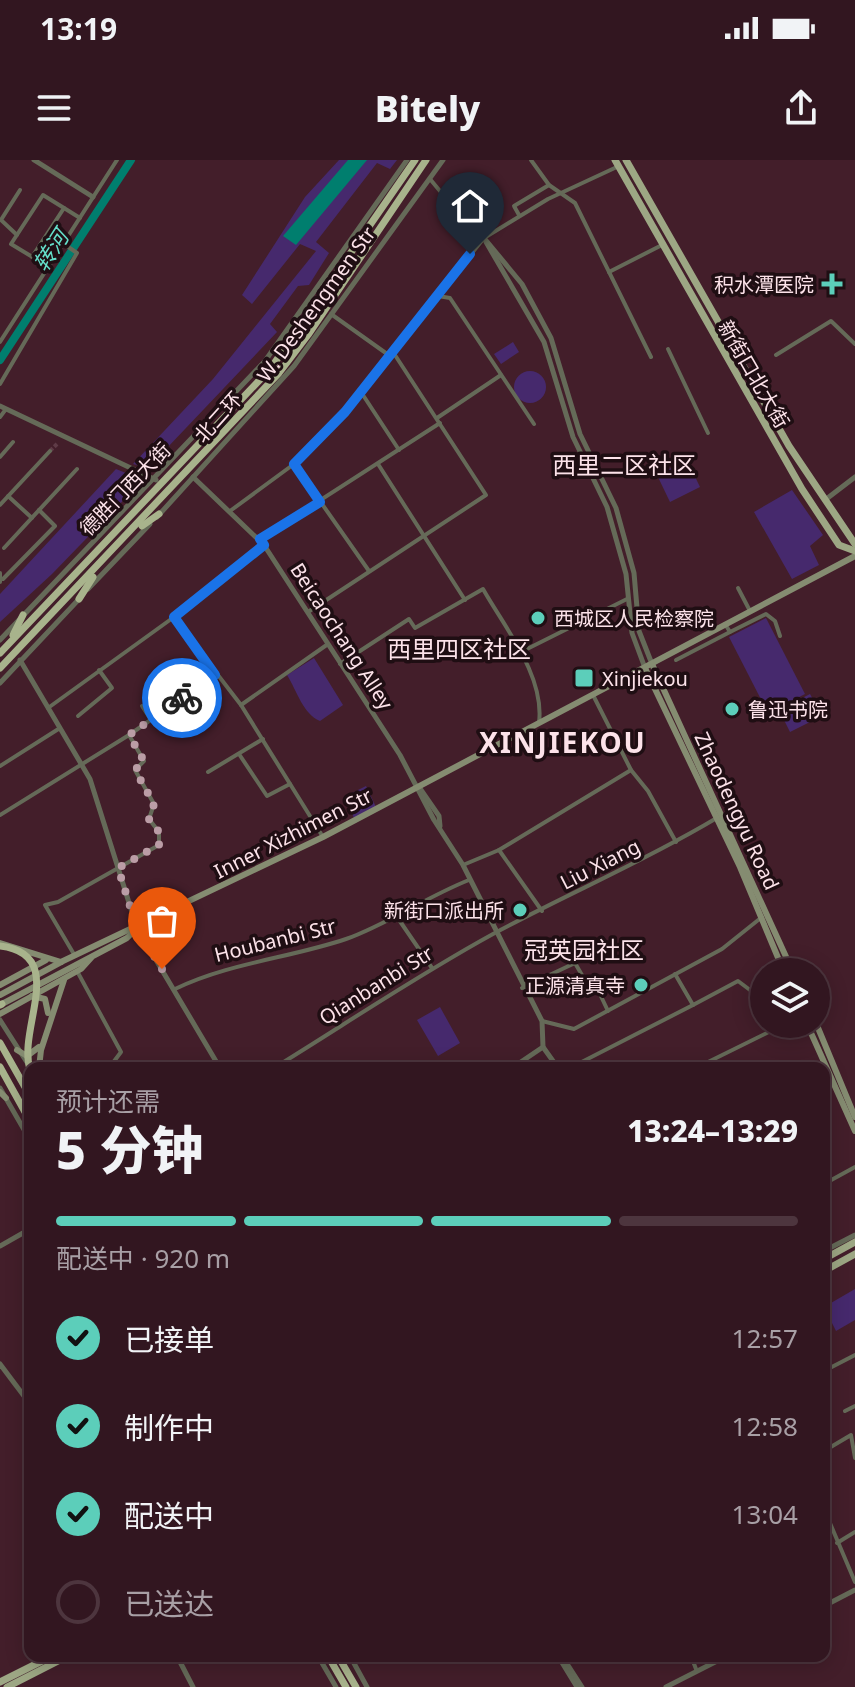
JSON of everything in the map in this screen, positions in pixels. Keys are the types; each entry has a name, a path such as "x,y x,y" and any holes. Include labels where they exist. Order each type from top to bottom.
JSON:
{"highway":[{"name":"北二环","path":"0,653 271,368 415,160"},
{"name":"北二环","path":"0,668 236,421 308,335 415,174 428,160"},
{"path":"283,348 289,329"},
{"path":"302,355 308,335"},
{"path":"193,441 211,433"},
{"path":"130,534 159,514"},
{"path":"79,599 102,563"},
{"path":"10,642 23,615"},
{"path":"0,675 14,653"},
{"path":"0,944 23,955 36,974 37,996 26,1045 30,1062"},
{"path":"0,1043 24,1085"},
{"path":"0,1067 24,1110"},
{"path":"331,1662 346,1687"},
{"path":"341,1662 356,1687"}],"main road":[{"name":"新街口北大街","path":"626,160 760,397 855,544"},
{"name":"新街口北大街","path":"617,163 802,489 839,545 855,553"},
{"path":"779,958 764,916 715,819 648,666 855,553"},
{"name":"Inner Xizhimen Str","path":"137,928 323,837 648,666"},
{"name":"Zhaodengyu Road","path":"648,666 786,958"},
{"path":"1,1008 61,962 137,928"},
{"path":"1,1008 127,938 137,928"},
{"path":"0,944 61,962"},
{"path":"0,944 21,952 26,966 23,973"},
{"path":"1,1008 77,971 94,956"},
{"path":"0,985 46,960"},
{"path":"40,1062 56,998 66,977"},
{"path":"17,1050 24,1056 37,1051 49,1011 45,999 31,996"},
{"path":"813,1038 824,1062"},
{"path":"822,1038 855,1117"},
{"path":"830,1075 855,1131"},
{"path":"830,1256 855,1242"},
{"path":"830,1268 855,1254"},
{"path":"0,1682 40,1662"},
{"path":"7,1687 56,1662"},
{"path":"0,1675 12,1676"}],"street":[{"path":"34,160 93,197"},
{"path":"0,342 66,245 117,160"},
{"name":"德胜门西大街","path":"0,640 193,441 289,329 361,221 407,160"},
{"path":"443,160 427,179 484,238 522,284 551,338 580,434 616,508 634,573 639,631 648,666"},
{"path":"531,160 549,185 564,192 575,203 651,357"},
{"path":"230,511 294,464 361,392 438,296 441,286 484,238 519,215 617,163"},
{"name":"W. Deshengmen Str","path":"159,514 302,355 427,179"},
{"path":"519,215 514,206 549,185"},
{"path":"17,235 1,220 20,190"},
{"path":"49,267 11,244 43,195 80,218"},
{"path":"32,257 64,208"},
{"path":"484,238 544,342 573,437 607,507 626,574 632,633 648,666"},
{"path":"0,384 77,253 66,245"},
{"path":"609,272 662,245"},
{"path":"438,296 450,298 534,424"},
{"path":"306,614 486,495 392,354 331,314"},
{"path":"776,355 831,321 855,344"},
{"path":"668,349 708,433"},
{"path":"48,708 174,617 262,542 399,450 501,374"},
{"path":"361,392 399,450"},
{"path":"0,417 3,408 156,480"},
{"path":"57,444 64,437"},
{"path":"0,457 13,442"},
{"path":"0,505 50,451"},
{"path":"294,464 369,571"},
{"path":"378,464 465,600"},
{"path":"4,548 77,469"},
{"name":"Beicaochang Alley","path":"193,477 262,542 328,644 419,787 420,797 463,865 522,988 542,1021"},
{"path":"825,500 855,477"},
{"path":"8,496 32,518"},
{"path":"1,578 55,526 39,510"},
{"name":"德胜门西大街","path":"0,683 159,514"},
{"path":"738,588 750,611"},
{"path":"340,664 409,619 415,628 483,589 536,686 541,707 539,723"},
{"path":"519,653 627,599"},
{"path":"676,660 766,614 775,621 780,636"},
{"path":"174,617 215,675 241,705 323,837"},
{"path":"725,624 730,632"},
{"path":"0,632 9,630"},
{"path":"241,705 328,644"},
{"path":"20,660 95,790 137,928 217,1062"},
{"path":"78,716 112,688 99,670"},
{"path":"0,815 129,735 215,675"},
{"path":"593,695 631,770 648,791 677,842"},
{"path":"142,706 151,720"},
{"path":"0,766 60,728"},
{"path":"75,956 45,905 159,845 159,832 149,819 154,804 135,770 144,761 129,735"},
{"path":"208,772 263,739"},
{"path":"239,754 267,796 290,784"},
{"path":"463,865 499,850 631,770"},
{"name":"Liu Xiang","path":"496,932 677,842 715,819"},
{"path":"499,850 542,911"},
{"name":"Houbanbi Str","path":"175,989 210,972 275,960 351,937 469,880"},
{"path":"395,914 432,968"},
{"path":"554,1062 543,1047 542,1021 574,1029 722,949 764,916"},
{"name":"Qianbanbi Str","path":"283,1062 432,968 496,932"},
{"path":"522,988 575,963 590,989 597,988 608,1011"},
{"path":"77,971 121,1052 114,1062"},
{"path":"675,974 693,1005"},
{"path":"582,1062 738,981 750,990"},
{"path":"1,1008 17,1050 26,1062"},
{"path":"708,1062 753,1038"},
{"path":"525,1062 543,1047"},
{"path":"2,1093 24,1130"},
{"path":"830,1181 855,1167"},
{"path":"0,1246 24,1232"},
{"path":"830,1248 855,1235"},
{"path":"830,1368 855,1355"},
{"path":"0,1364 24,1396"},
{"path":"845,1411 855,1406"},
{"path":"830,1447 851,1435 855,1458"},
{"path":"830,1525 855,1582"},
{"path":"837,1543 855,1532"},
{"path":"830,1603 855,1590"},
{"path":"180,1662 193,1687"},
{"path":"321,1662 336,1687"},
{"path":"353,1662 367,1687"},
{"path":"564,1662 580,1687"},
{"path":"693,1662 696,1669"},
{"path":"666,1687 715,1662"}],"shaded area":[{"path":"339,160 397,160 390,169 377,163 316,242 329,253 309,285 298,286 270,324 277,332 148,468 133,464 213,379 316,251 300,244 252,304 242,295 305,197"},
{"path":"348,160 367,160 296,245 283,236"},
{"path":"513,342 519,352 501,364 494,354"},
{"path":"530,371 541,376 546,387 541,398 530,403 519,398 514,387 519,376"},
{"path":"687,460 700,487 670,502 657,475"},
{"path":"116,469 143,480 52,574 0,622 0,594"},
{"path":"792,490 823,535 810,546 819,565 792,579 754,512"},
{"path":"766,618 805,694 768,713 729,637"},
{"path":"314,658 343,705 320,721 305,708 287,675"},
{"path":"810,694 822,716 790,732 779,710"},
{"path":"366,786 376,807 354,818 344,797"},
{"path":"440,1007 460,1043 438,1056 417,1020"},
{"path":"855,1289 855,1320 836,1331 830,1319 830,1304"}],"waterway":[{"name":"转河","path":"0,360 131,160"}],"tunnel":[{"path":"50,451 57,444"}],"way so far":[{"path":"162,969 137,928 118,868 159,845 159,832 149,819 154,804 135,770 144,761 129,735 182,698"}],"place":[{"name":"积水潭医院","path":"832,284"},
{"name":"西城区人民检察院","path":"538,618"},
{"name":"Xinjiekou","path":"584,678"},
{"name":"鲁迅书院","path":"732,709"},
{"name":"新街口派出所","path":"520,910"},
{"name":"正源清真寺","path":"641,985"}],"district":[{"name":"西里二区社区","path":"624,464"},
{"name":"西里四区社区","path":"459,648"},
{"name":"XINJIEKOU","path":"563,742"},
{"name":"冠英园社区","path":"584,949"}],"route":[{"path":"182,698 215,675 174,617 264,545 260,539 320,502 294,464 345,412 438,296 441,286 470,254"}]}
